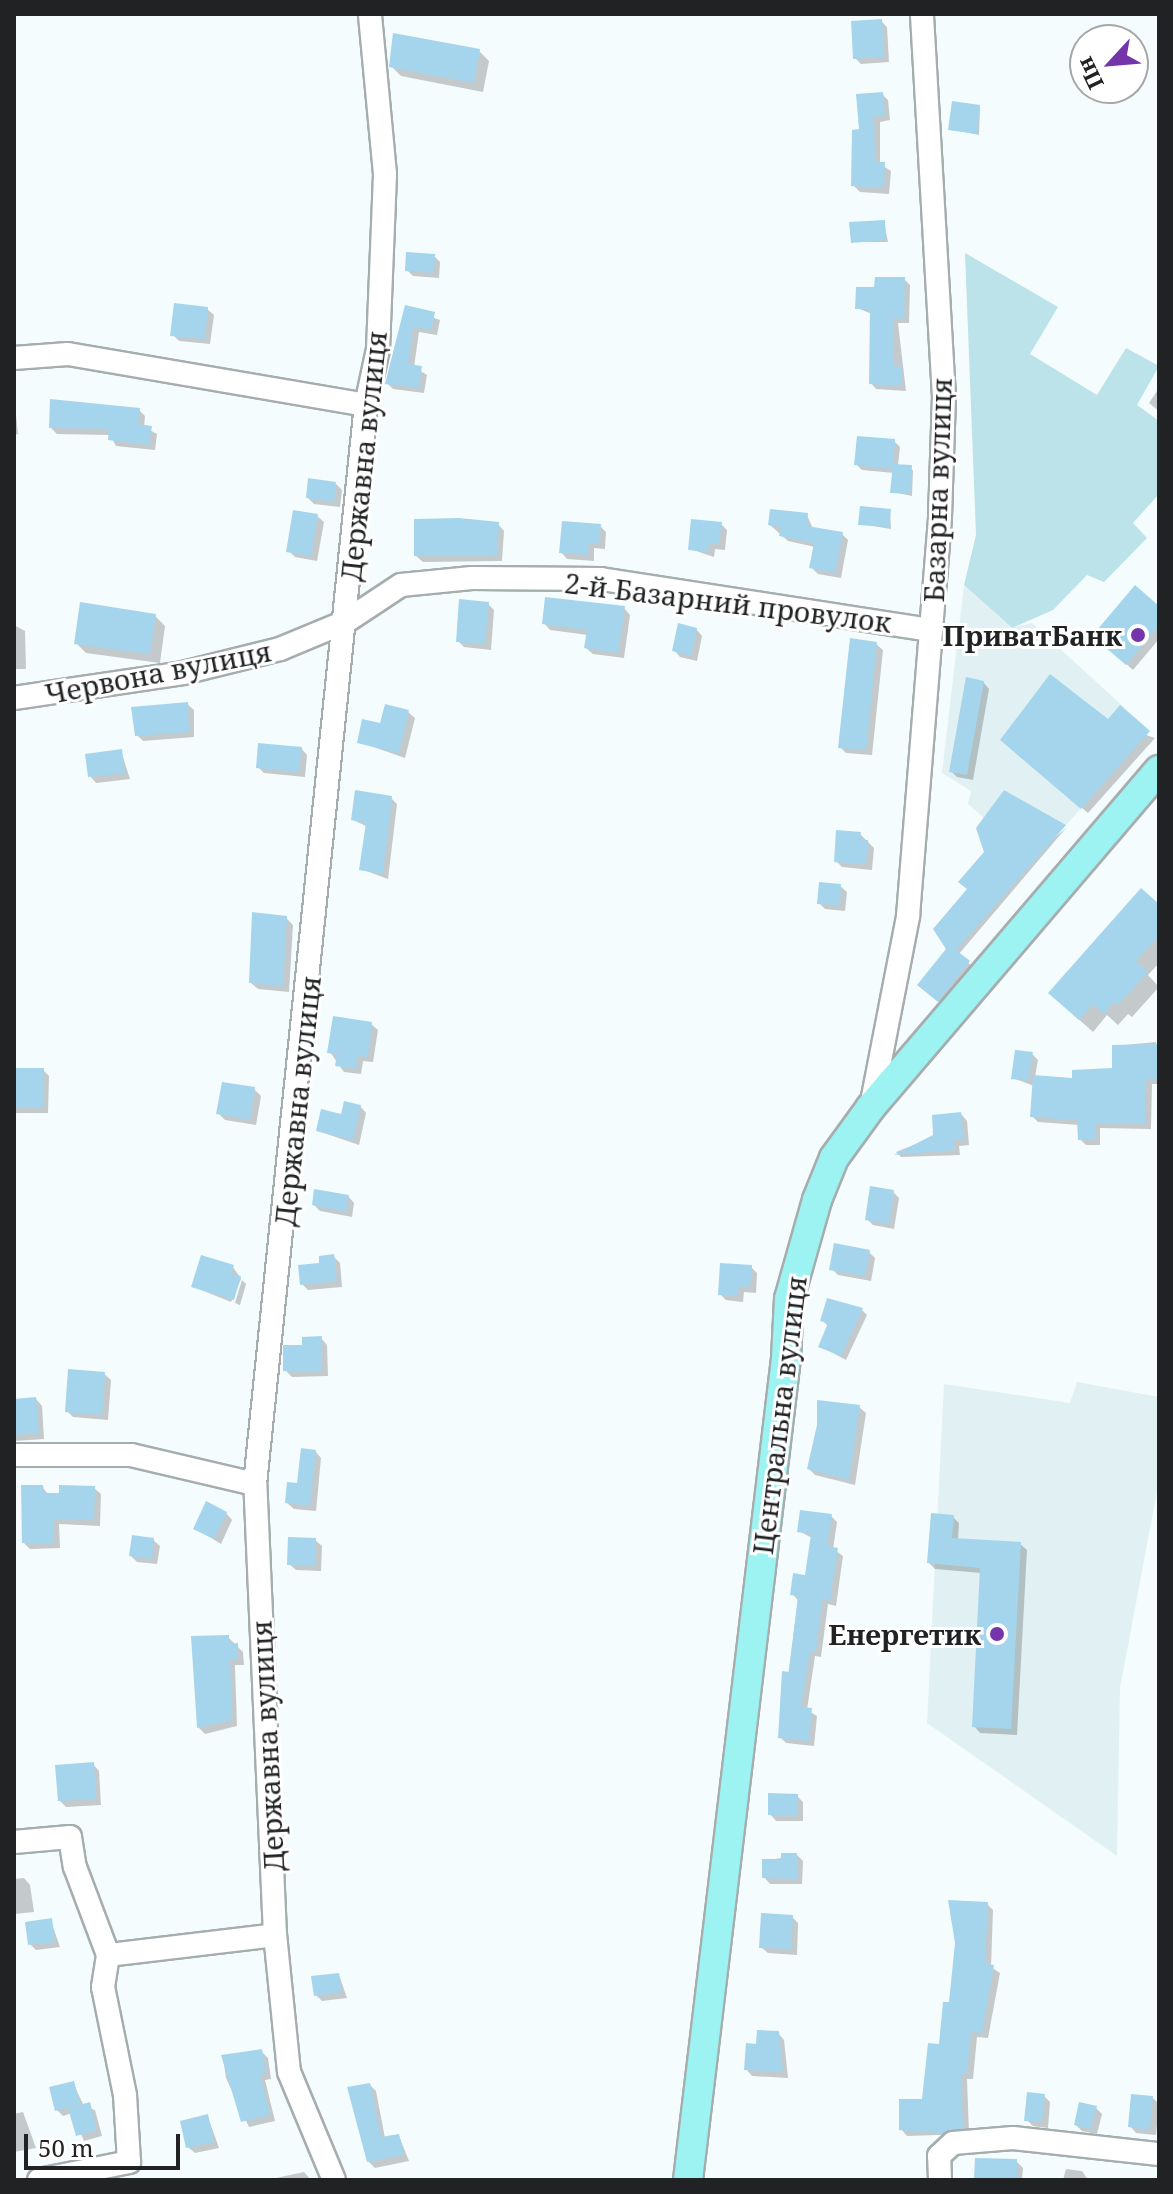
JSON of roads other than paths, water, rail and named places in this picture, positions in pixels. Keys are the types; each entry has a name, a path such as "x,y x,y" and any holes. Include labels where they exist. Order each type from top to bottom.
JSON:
{"main road":[{"name":"Центральна вулиця","path":"688,2180 786,1358 789,1299 834,1158 871,1107 1159,770"}],"street":[{"name":"Державна вулиця","path":"334,2180 289,2072 275,1935 255,1484 366,405 378,349 385,174 370,14"},
{"name":"Базарна вулиця","path":"871,1107 908,916 931,630 944,397 922,14"},
{"path":"14,358 68,354 366,405"},
{"name":"2-й Базарний провулок","path":"345,622 401,585 472,578 586,579 814,608 931,630"},
{"name":"Червона вулиця","path":"14,698 183,673 280,649 345,622"},
{"path":"14,1455 131,1455 255,1484"},
{"path":"14,1842 70,1837 75,1867 108,1955 103,1987 125,2095 129,2162 39,2180"},
{"path":"108,1955 275,1935"},
{"path":"940,2180 939,2156 953,2143 1013,2138 1159,2154"}],"place":[{"name":"ПриватБанк","path":"1138,635"},
{"name":"Енергетик","path":"997,1634"}]}
